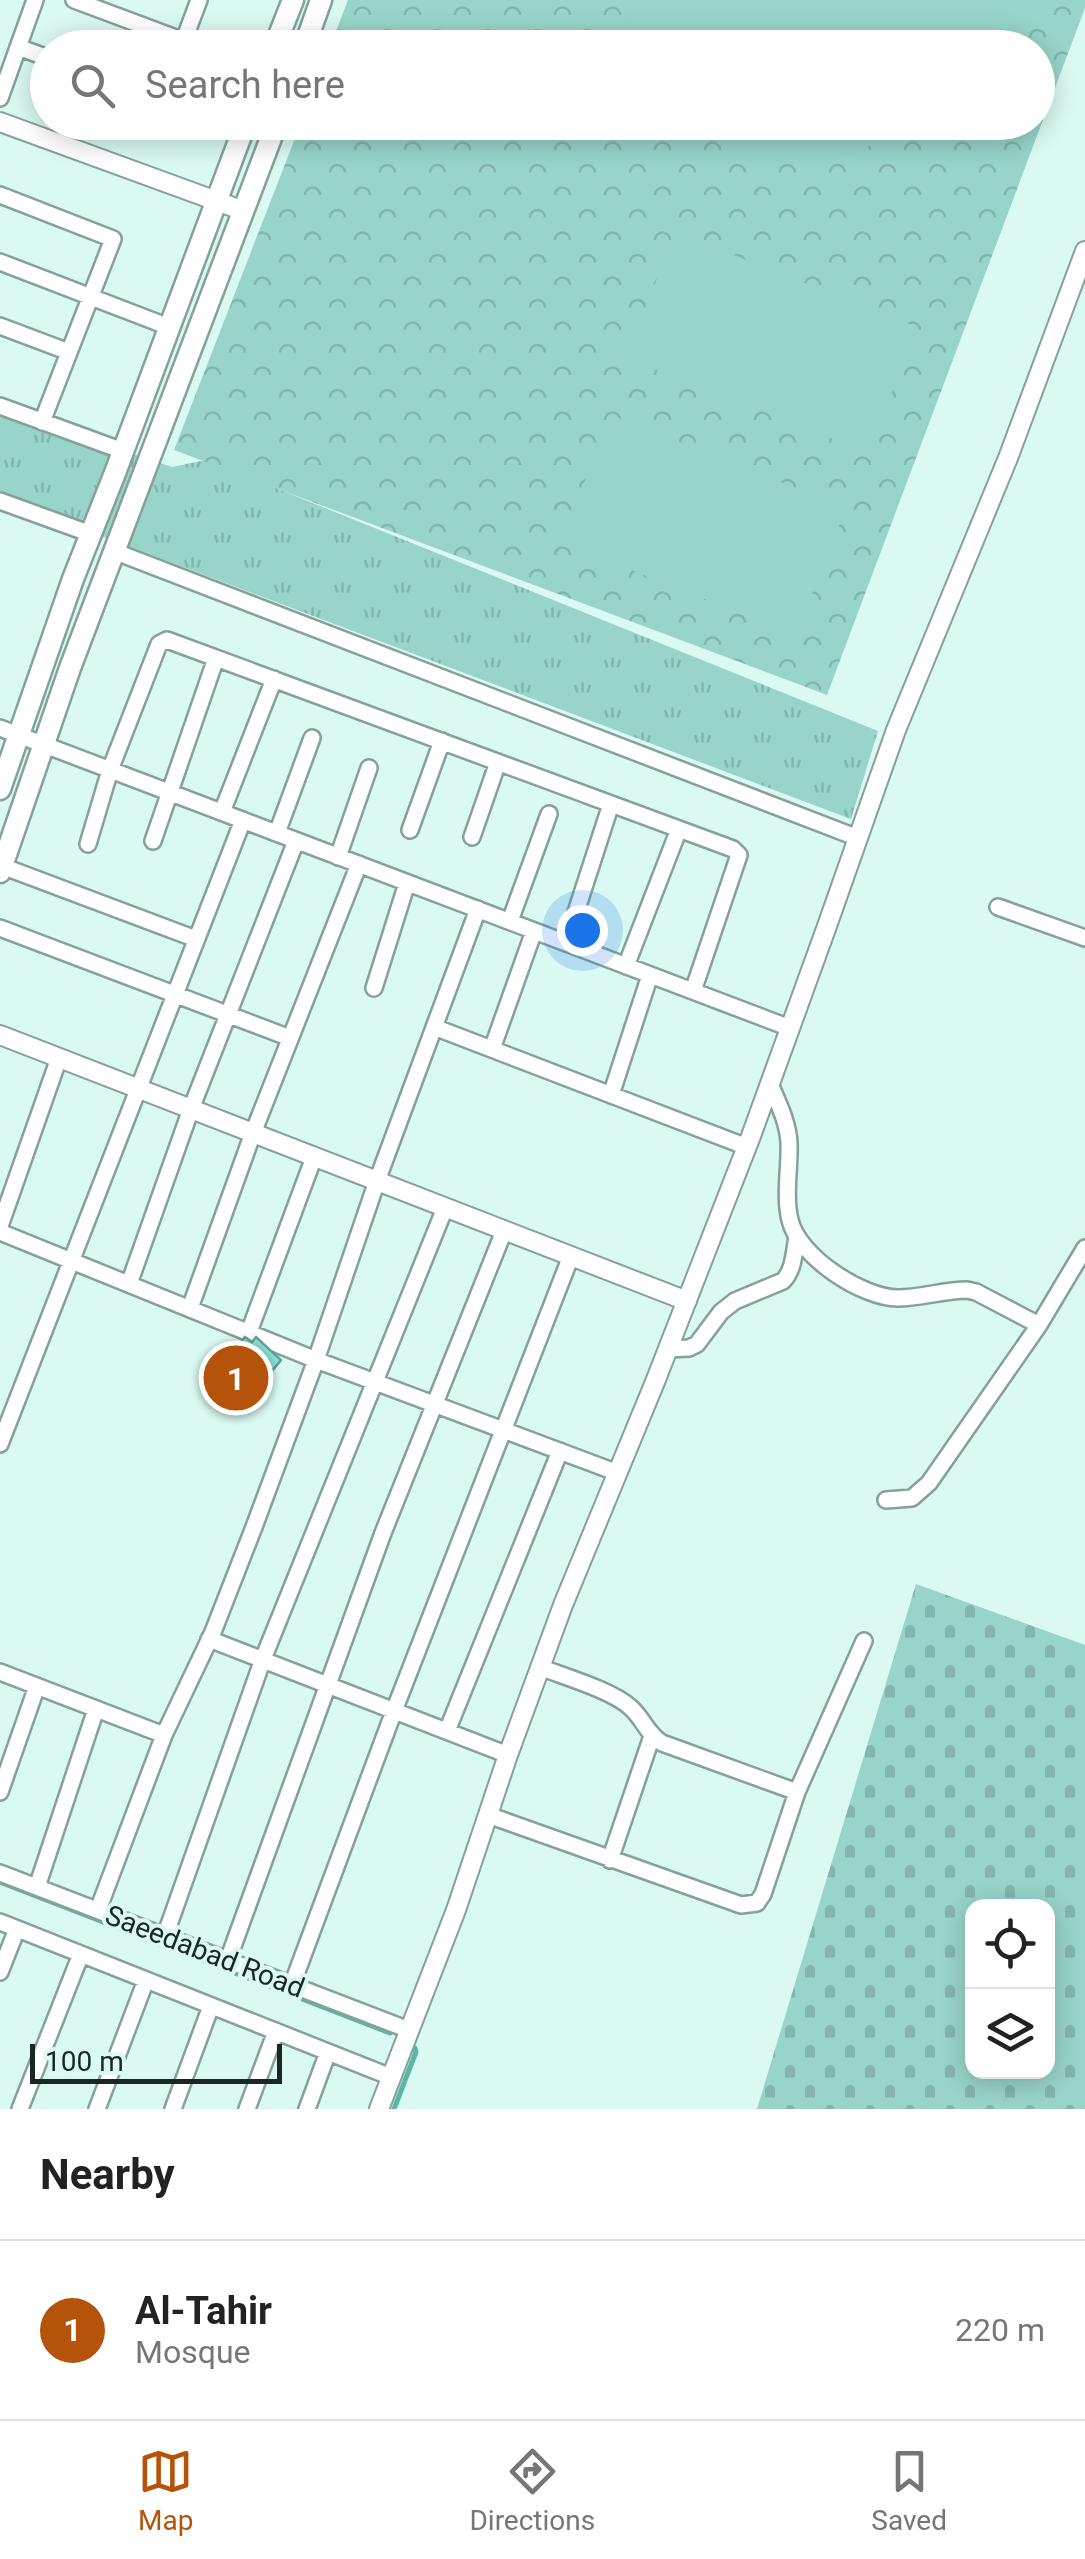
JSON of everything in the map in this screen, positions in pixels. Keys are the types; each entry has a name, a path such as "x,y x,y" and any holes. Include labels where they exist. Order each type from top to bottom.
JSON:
{"main road":[{"path":"281,30 292,0"},
{"path":"310,30 321,0"},
{"path":"0,789 10,732 123,451 239,140"},
{"path":"1,869 70,668 270,140"}],"street":[{"path":"0,98 35,0"},
{"path":"74,0 148,30"},
{"path":"187,30 199,0"},
{"path":"18,46 30,51"},
{"path":"0,122 30,133"},
{"path":"50,140 244,211"},
{"path":"0,195 113,238 42,422"},
{"path":"379,2109 456,1910 540,1667 770,1084 896,730 1008,458 1085,251"},
{"path":"0,262 169,327"},
{"path":"1,330 69,352"},
{"path":"0,406 123,451"},
{"path":"0,502 90,534"},
{"path":"116,552 858,838"},
{"path":"88,844 110,770 159,644 168,640 733,848 739,855 694,991"},
{"path":"153,841 216,658"},
{"path":"222,812 274,679"},
{"path":"10,732 790,1028"},
{"path":"277,833 312,738"},
{"path":"410,830 442,741"},
{"path":"472,838 498,762"},
{"path":"338,856 369,768"},
{"path":"566,943 611,804"},
{"path":"510,922 549,814"},
{"path":"0,1444 243,820"},
{"path":"626,966 679,829"},
{"path":"129,1284 191,1110 296,840"},
{"path":"190,1308 253,1133 359,864"},
{"path":"1,869 196,938"},
{"path":"374,988 407,883"},
{"path":"998,907 1085,938"},
{"path":"98,1910 164,1735 209,1639 254,1527 478,910"},
{"path":"0,928 290,1038"},
{"path":"492,1049 534,931"},
{"path":"611,1095 650,974"},
{"path":"434,1027 746,1146"},
{"path":"1,1040 138,1088 687,1301"},
{"path":"59,1058 0,1229 316,1360 618,1473"},
{"path":"668,1349 696,1344 735,1301 789,1275 796,1237 790,1219 788,1129 770,1084"},
{"path":"248,1332 314,1157"},
{"path":"165,1936 263,1659 445,1208"},
{"path":"228,1960 384,1533 504,1230"},
{"path":"796,1237 847,1282 874,1295 899,1298 968,1290 1039,1325"},
{"path":"886,1500 912,1498 929,1483 1039,1325 1085,1248"},
{"path":"292,1985 571,1256"},
{"path":"447,1732 560,1451"},
{"path":"209,1639 508,1755"},
{"path":"488,1815 741,1905 757,1902 797,1792 864,1642"},
{"path":"540,1667 617,1698 632,1708 652,1736 662,1743 797,1792"},
{"path":"0,1672 164,1735"},
{"path":"0,1792 37,1686"},
{"path":"37,1887 96,1709"},
{"path":"610,1860 652,1736"},
{"name":"Saeedabad Road","path":"0,1873 409,2030"},
{"name":"Saeedabad Road","path":"0,1922 391,2077"},
{"path":"0,1972 17,1929"},
{"path":"20,2109 81,1954"},
{"path":"97,2109 146,1980"},
{"path":"173,2109 211,2006"},
{"path":"247,2109 276,2031"},
{"path":"307,2109 328,2052"}],"green space":[{"path":"348,0 1085,0 1055,88 1055,30 337,30"},
{"path":"620,0 1037,0 1034,17 1021,30 631,30"},
{"path":"294,140 1035,140 827,695 174,450"},
{"path":"714,140 888,140 832,158 733,156"},
{"path":"675,232 917,327 869,453 626,358"},
{"path":"0,410 172,467 206,460 878,731 851,819 0,498"},
{"path":"611,415 846,508 796,635 561,542"},
{"path":"916,1584 1085,1645 1085,2109 757,2109"}],"building":[{"path":"245,1337 252,1342 256,1337 281,1360 253,1394 227,1376 221,1366"}],"waterway":[{"path":"0,1882 390,2033"},
{"path":"394,2109 415,2048"}],"place":[{"name":"Al-Tahir","path":"236,1378"}]}
